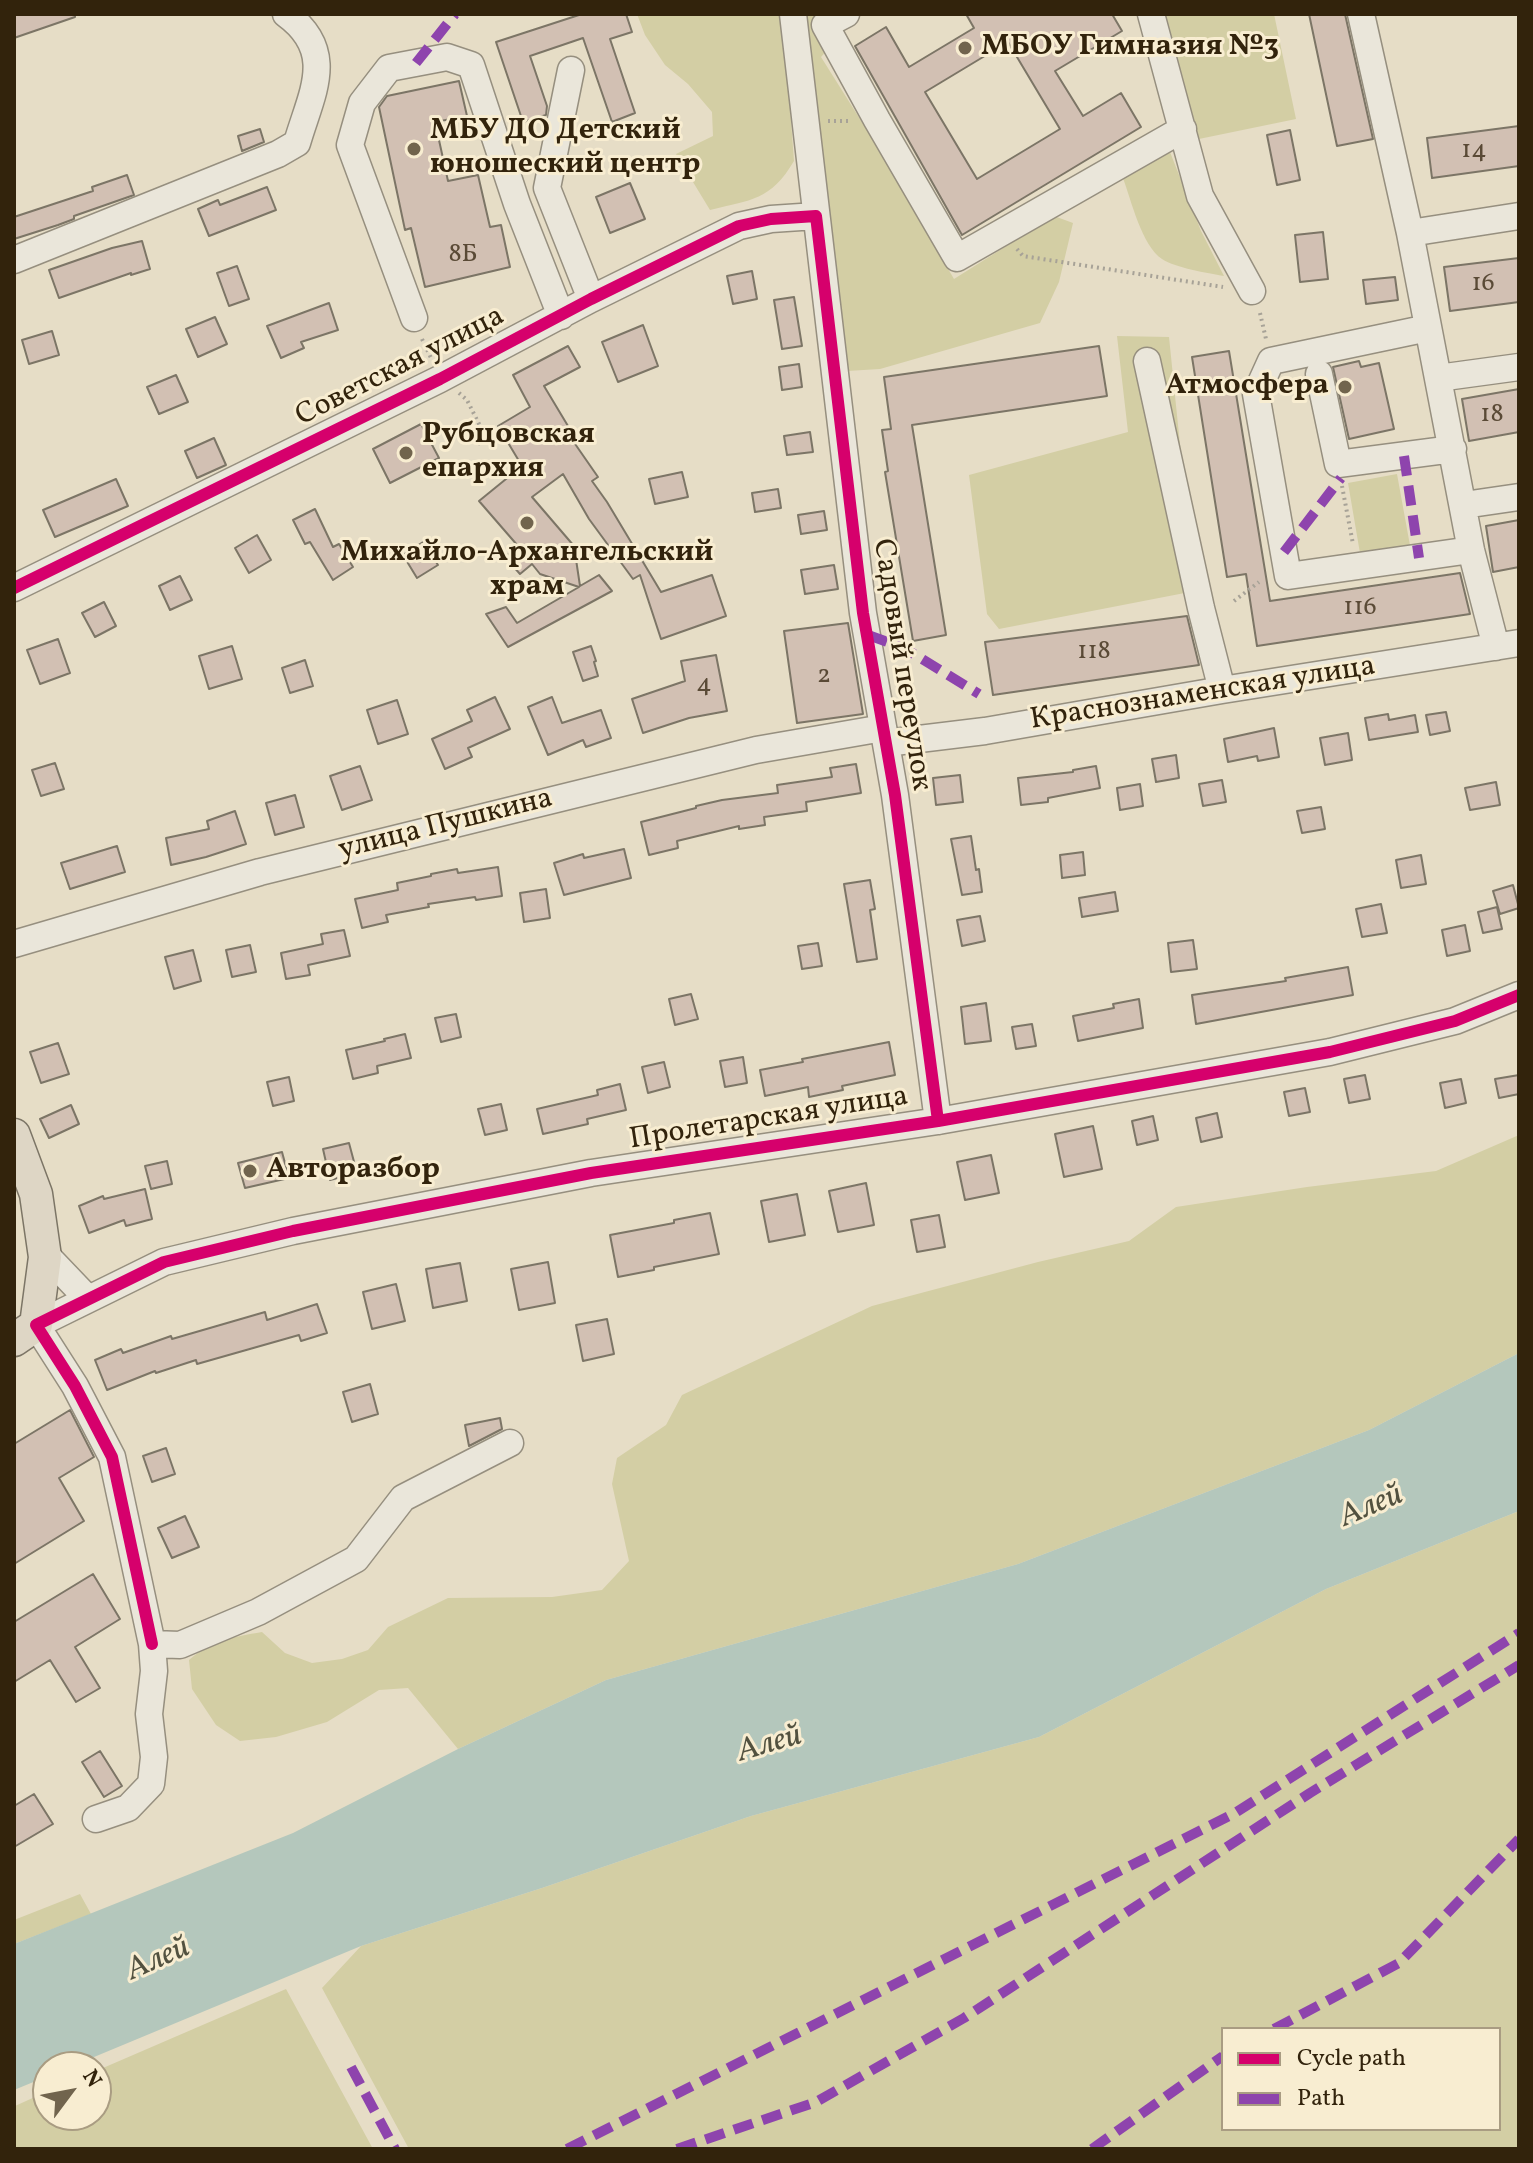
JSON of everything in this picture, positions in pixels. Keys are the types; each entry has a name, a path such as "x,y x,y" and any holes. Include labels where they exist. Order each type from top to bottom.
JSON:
{"main road":[{"path":"14,1135 36,1194 45,1254 25,1332"}],"street":[{"path":"14,260 278,154 297,143 318,77 312,41 286,14"},
{"name":"Садовый переулок","path":"793,14 863,613 885,736 938,1121"},
{"path":"846,14 825,25 957,258 1183,129"},
{"path":"1151,14 1200,196 1252,291"},
{"path":"1361,14 1410,233 1471,550 1508,645"},
{"path":"414,318 350,145 362,103 389,68 447,57 471,65 517,204 561,316"},
{"path":"571,70 547,188 591,299"},
{"name":"Советская улица","path":"14,588 441,378 739,226 771,219 816,216"},
{"path":"1410,233 1519,216"},
{"path":"1428,328 1271,361 1256,394 1288,576 1471,550"},
{"path":"1147,361 1222,690"},
{"path":"1438,378 1519,367"},
{"path":"1319,374 1338,464 1453,449"},
{"path":"1464,505 1519,497"},
{"name":"Краснознаменская улица","path":"885,736 985,731 1508,645"},
{"name":"улица Пушкина","path":"14,944 260,872 756,750 885,736"},
{"name":"Пролетарская улица","path":"25,1332 164,1262 293,1231 591,1173 938,1121 1330,1052 1455,1021 1519,995"},
{"path":"45,1254 88,1299"},
{"path":"25,1332 75,1386 112,1457 152,1644 154,1671 149,1714 154,1757 151,1784 128,1808 96,1819"},
{"path":"152,1644 180,1645 258,1612 356,1559 403,1498 510,1443"}],"path":[{"path":"806,116 827,121 877,120"},
{"path":"1002,232 1023,256 1252,291 1271,361"},
{"path":"414,318 441,378 467,400 483,432 478,445"},
{"path":"1338,464 1358,566"},
{"path":"1234,601 1259,582"}],"shaded area":[{"path":"637,14 783,14 794,161 777,184 749,200 710,210 676,154 713,136 712,112 688,84 665,65 645,35"},
{"path":"797,14 860,14 821,57 954,279 1054,216 1073,223 1059,282 1040,323 880,369 847,371"},
{"path":"1161,14 1274,14 1296,119 1194,140"},
{"path":"1170,152 1201,231 1224,276 1192,270 1162,259 1143,233 1123,178"},
{"path":"1117,336 1169,337 1195,591 999,629 987,614 969,475 1128,432"},
{"path":"1397,474 1411,551 1361,559 1348,483"},
{"path":"1519,1135 1519,1353 1369,1430 1018,1564 606,1680 458,1749 408,1688 379,1690 327,1722 276,1737 240,1741 216,1725 192,1689 189,1660 206,1648 232,1638 262,1632 285,1653 312,1663 342,1659 368,1650 388,1627 448,1598 552,1597 602,1590 629,1561 612,1484 617,1458 666,1425 682,1395 872,1306 1129,1241 1176,1207 1436,1171"},
{"path":"1519,1511 1519,2149 409,2149 322,1988 361,1946 751,1816 1039,1737 1326,1589"},
{"path":"80,1894 91,1914 14,1944 14,1920"},
{"path":"286,1989 373,2149 14,2149 15,2106 32,2098 32,2131 112,2131 112,2064"}],"water":[{"name":"Алей","path":"1519,1353 1519,1511 1326,1589 1039,1737 751,1816 361,1946 108,2051 32,2051 32,2083 14,2090 14,1944 293,1833 458,1749 606,1680 1018,1564 1369,1430"}],"building":[{"path":"14,14 75,14 75,17 14,38"},
{"path":"582,14 626,14 632,32 610,39 635,113 612,122 583,38 530,56 547,106 546,115 523,122 496,42"},
{"name":"МБОУ Гимназия №3","path":"966,14 1112,14 1122,31 1055,71 1083,116 1121,93 1141,127 962,235 855,46 886,27 909,67 974,28","holes":["1008,42 1060,129 977,179 925,92"]},
{"path":"1309,14 1345,14 1373,139 1337,146"},
{"name":"МБУ ДО Детский юношеский центр","path":"459,81 467,116 435,122 448,181 478,175 490,227 501,225 510,267 425,287 411,228 405,230 379,107 387,96"},
{"path":"1519,126 1519,166 1432,178 1427,138"},
{"path":"260,129 264,142 242,151 238,136"},
{"path":"1290,130 1300,180 1277,185 1267,135"},
{"path":"127,175 134,195 14,239 14,217 93,191 92,187"},
{"path":"630,183 645,219 610,233 596,197"},
{"path":"267,187 276,210 209,236 198,209 218,200 220,205"},
{"path":"1323,232 1328,279 1300,282 1295,235"},
{"path":"142,241 150,269 59,298 49,270"},
{"path":"1519,258 1519,302 1450,311 1444,267"},
{"path":"237,266 249,299 229,306 217,273"},
{"path":"752,271 757,299 733,304 727,276"},
{"path":"1395,277 1398,300 1366,304 1363,280"},
{"path":"794,297 802,346 782,349 774,300"},
{"path":"329,303 338,330 301,342 304,348 281,358 267,326"},
{"path":"215,317 227,344 198,357 186,329"},
{"path":"643,325 658,366 618,382 602,342"},
{"path":"52,331 59,355 29,364 22,340"},
{"path":"568,346 580,367 544,386 568,426 564,428 598,477 592,481 661,592 712,575 726,616 661,639 640,575 633,579 589,519 563,474 532,497 574,546 580,586 599,575 612,591 508,647 486,614 506,607 517,623 579,587 540,574 532,564 520,574 505,557 518,546 479,501 522,466 498,426 530,407 513,375"},
{"path":"1099,346 1107,396 912,425 946,635 913,641 885,472 888,471 882,430 891,429 884,377"},
{"path":"1229,351 1270,601 1460,573 1470,614 1257,646 1246,574 1227,577 1192,357"},
{"path":"1359,361 1361,367 1379,363 1394,429 1349,439 1333,367"},
{"path":"799,364 802,387 782,390 779,367"},
{"path":"176,375 188,402 159,414 147,387"},
{"path":"1519,389 1519,432 1469,441 1462,399"},
{"name":"Рубцовская епархия","path":"421,424 439,458 390,483 373,449"},
{"path":"810,432 813,452 787,455 784,436"},
{"path":"214,438 226,465 197,478 185,451"},
{"path":"682,472 688,497 655,504 649,479"},
{"path":"116,479 128,506 55,537 43,510"},
{"path":"778,489 781,508 755,512 752,493"},
{"path":"315,509 333,547 339,544 353,567 333,580 310,542 305,544 293,520"},
{"path":"824,511 827,530 801,534 798,515"},
{"path":"1519,520 1519,567 1493,572 1486,526"},
{"path":"257,535 271,560 249,573 235,548"},
{"path":"423,542 438,565 417,578 403,555"},
{"path":"834,565 838,589 805,594 801,570"},
{"path":"180,576 192,600 170,610 159,586"},
{"path":"104,602 116,626 95,637 82,613"},
{"path":"1187,616 1199,665 993,695 985,642"},
{"path":"848,623 863,714 797,723 784,631"},
{"path":"58,639 70,673 40,684 27,650"},
{"path":"232,646 242,679 209,689 199,656"},
{"path":"591,646 598,676 583,681 573,652"},
{"path":"716,655 727,711 689,718 643,733 632,699 685,681 681,661"},
{"path":"305,660 313,686 290,693 282,668"},
{"path":"495,697 510,729 468,748 472,757 445,769 432,739 472,721 467,710"},
{"path":"552,697 562,723 601,710 611,738 586,747 583,740 548,755 528,707"},
{"path":"397,700 408,734 378,744 367,710"},
{"path":"1446,712 1450,731 1430,735 1426,715"},
{"path":"1388,714 1389,720 1415,715 1418,732 1369,740 1365,718"},
{"path":"1274,728 1279,757 1258,761 1257,756 1228,762 1224,739"},
{"path":"1348,733 1352,760 1325,765 1320,738"},
{"path":"1176,755 1179,778 1156,782 1152,759"},
{"path":"55,763 64,789 41,796 32,770"},
{"path":"856,764 861,793 806,802 807,811 764,817 765,825 739,829 739,826 677,841 678,848 649,855 641,822 722,800 778,793 777,785 832,777 830,768"},
{"path":"360,766 372,800 342,810 330,776"},
{"path":"1096,766 1100,788 1048,798 1048,802 1021,805 1018,778 1073,772"},
{"path":"960,775 963,802 936,805 933,778"},
{"path":"1222,780 1226,802 1203,806 1199,784"},
{"path":"1496,782 1500,805 1470,810 1465,788"},
{"path":"1140,784 1143,806 1120,810 1117,788"},
{"path":"295,795 304,827 275,835 266,803"},
{"path":"1321,807 1325,829 1302,833 1297,811"},
{"path":"235,811 246,844 171,865 166,838 209,829 207,821"},
{"path":"971,836 982,892 962,895 951,839"},
{"path":"117,846 125,872 70,889 61,863"},
{"path":"624,849 631,878 564,895 554,863 583,854 584,858"},
{"path":"1083,852 1085,875 1062,878 1060,855"},
{"path":"1421,855 1426,884 1401,888 1396,860"},
{"path":"498,867 502,896 428,904 429,907 386,915 388,922 362,928 355,899 398,890 397,883 431,874"},
{"path":"870,880 875,909 870,910 877,959 857,962 844,884"},
{"path":"1513,885 1519,908 1500,914 1493,891"},
{"path":"546,889 550,918 524,922 520,893"},
{"path":"1115,892 1118,911 1082,917 1079,898"},
{"path":"1381,904 1387,933 1362,937 1356,909"},
{"path":"1497,907 1502,929 1483,933 1478,912"},
{"path":"980,916 985,941 962,946 957,920"},
{"path":"1465,925 1470,951 1447,956 1442,930"},
{"path":"344,930 350,956 308,965 310,975 286,979 281,953 323,944 321,934"},
{"path":"1193,940 1197,969 1171,972 1168,943"},
{"path":"818,943 822,966 802,969 798,946"},
{"path":"250,945 256,972 232,977 226,950"},
{"path":"193,950 201,981 174,989 165,957"},
{"path":"1348,967 1353,995 1196,1024 1192,995 1286,981 1285,978"},
{"path":"691,994 698,1019 675,1025 669,999"},
{"path":"1139,999 1143,1028 1078,1041 1073,1016 1114,1008 1113,1004"},
{"path":"986,1003 991,1041 965,1044 961,1007"},
{"path":"456,1014 461,1037 441,1042 435,1018"},
{"path":"1032,1024 1036,1046 1016,1049 1012,1027"},
{"path":"405,1034 411,1058 377,1066 378,1073 353,1079 346,1050"},
{"path":"889,1042 895,1075 842,1086 843,1090 809,1097 808,1087 765,1096 760,1070"},
{"path":"58,1043 69,1074 41,1083 30,1052"},
{"path":"743,1057 747,1083 725,1087 720,1061"},
{"path":"664,1062 670,1087 648,1093 642,1067"},
{"path":"1365,1075 1370,1099 1349,1103 1344,1079"},
{"path":"1519,1075 1519,1094 1499,1098 1495,1079"},
{"path":"289,1077 294,1101 273,1106 267,1082"},
{"path":"1461,1079 1466,1103 1445,1108 1440,1083"},
{"path":"620,1084 626,1110 587,1119 588,1124 543,1134 537,1109 598,1095 597,1090"},
{"path":"1305,1088 1310,1112 1289,1116 1284,1092"},
{"path":"501,1104 507,1130 485,1135 478,1109"},
{"path":"71,1105 79,1124 49,1138 40,1119"},
{"path":"1217,1113 1222,1137 1201,1142 1196,1118"},
{"path":"1153,1116 1158,1140 1137,1145 1132,1121"},
{"path":"1093,1126 1102,1169 1064,1177 1055,1134"},
{"path":"349,1143 357,1173 330,1180 323,1149"},
{"path":"282,1152 289,1178 245,1188 238,1163"},
{"path":"991,1155 999,1193 965,1200 957,1162"},
{"path":"167,1161 172,1184 151,1189 145,1166"},
{"path":"866,1183 874,1225 838,1232 829,1191"},
{"path":"145,1189 152,1219 126,1226 124,1220 89,1233 79,1206 103,1196 104,1199"},
{"path":"797,1194 805,1235 769,1242 761,1201"},
{"path":"710,1213 719,1254 618,1277 610,1235"},
{"path":"939,1215 945,1247 917,1252 911,1220"},
{"path":"548,1262 555,1303 519,1310 511,1269"},
{"path":"460,1263 467,1301 433,1308 426,1269"},
{"path":"396,1284 405,1321 372,1329 363,1292"},
{"path":"317,1304 327,1333 301,1341 299,1335 197,1364 196,1360 155,1371 107,1390 95,1360 121,1349 123,1353 171,1336 172,1339 265,1312 267,1320"},
{"path":"607,1319 614,1354 583,1361 576,1325"},
{"path":"370,1384 378,1414 352,1422 343,1392"},
{"path":"70,1410 94,1457 59,1478 84,1521 14,1564 14,1444"},
{"path":"500,1418 502,1429 469,1446 465,1425"},
{"path":"166,1448 175,1474 152,1482 143,1456"},
{"path":"185,1516 199,1547 172,1558 158,1528"},
{"path":"93,1574 120,1619 75,1647 100,1688 76,1702 50,1660 14,1682 14,1622"},
{"path":"100,1751 122,1786 104,1797 82,1762"},
{"path":"34,1794 53,1824 14,1847 14,1806"}],"marked path":[{"path":"416,63 455,14"},
{"path":"1404,456 1419,558"},
{"path":"1284,552 1341,478"},
{"path":"868,635 904,648 979,694"},
{"path":"567,2149 1235,1813 1519,1633"},
{"path":"677,2149 816,2102 964,2018 1310,1793 1519,1665"},
{"path":"1278,2027 1399,1963 1519,1839"},
{"path":"1092,2149 1221,2057"},
{"path":"351,2067 395,2149"}],"cycle path":[{"path":"14,588 440,379 591,299 739,226 771,219 816,216 863,613 895,795 938,1121"},
{"path":"152,1644 112,1457 75,1386 36,1325 164,1262 293,1231 591,1173 938,1121 1330,1052 1455,1021 1519,995"}],"place":[{"name":"МБОУ Гимназия №3","path":"965,48"},
{"name":"МБУ ДО Детский юношеский центр","path":"414,149"},
{"name":"Атмосфера","path":"1345,387"},
{"name":"Рубцовская епархия","path":"406,453"},
{"name":"Михайло-Архангельский храм","path":"527,523"},
{"name":"Авторазбор","path":"250,1171"}]}
